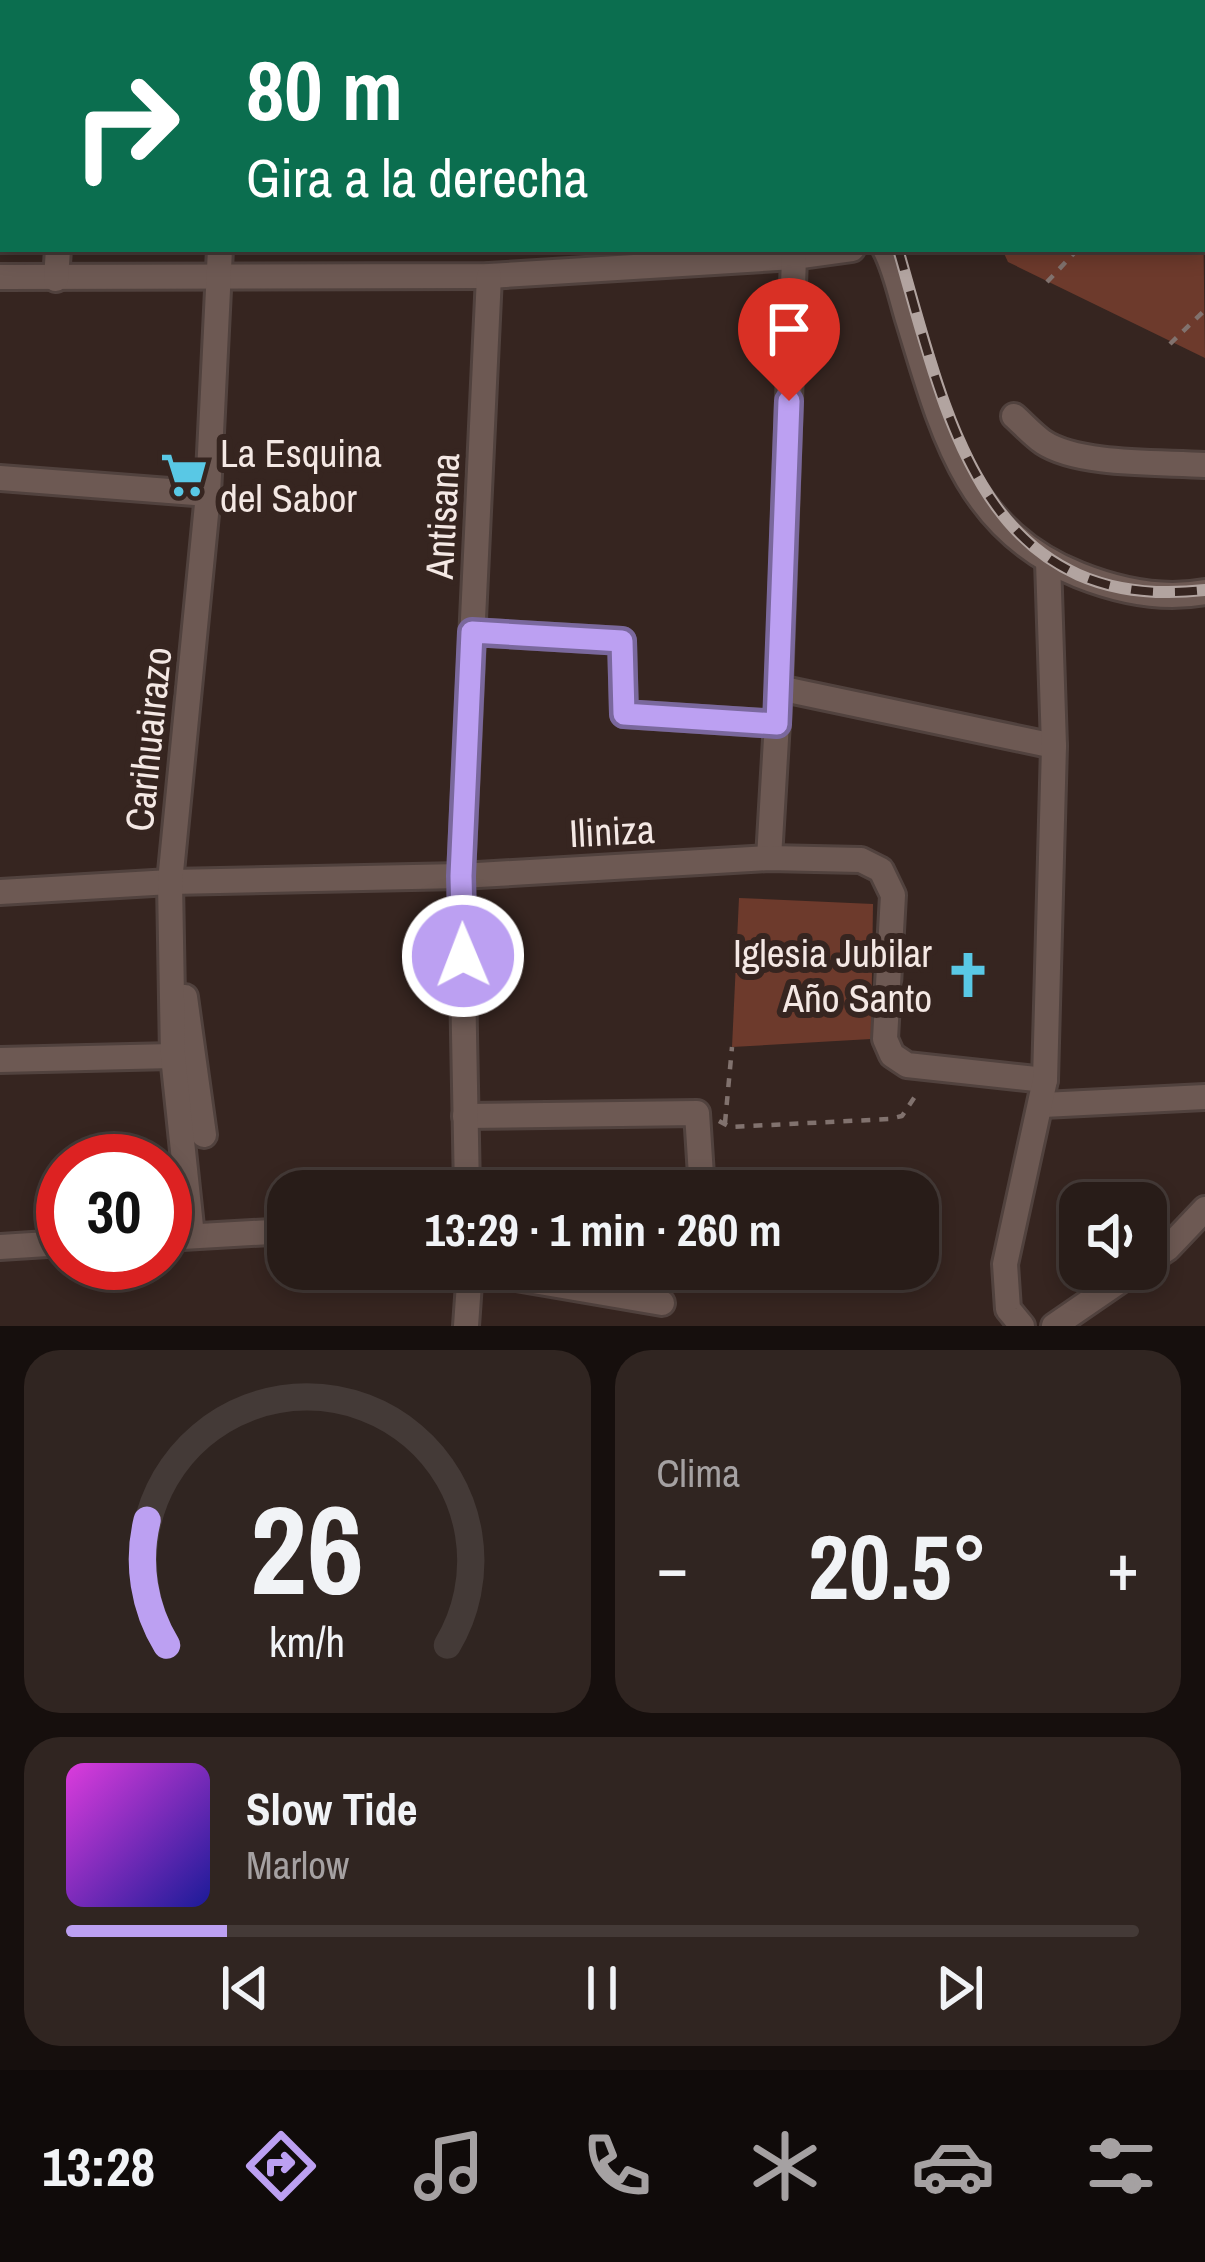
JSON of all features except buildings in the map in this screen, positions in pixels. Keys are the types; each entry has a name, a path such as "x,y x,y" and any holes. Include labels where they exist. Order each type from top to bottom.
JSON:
{"street":[{"path":"56,279 58,252"},
{"name":"Carihuairazo","path":"181,1134 173,1056 170,882 208,494 220,252"},
{"path":"0,278 489,275 830,252"},
{"path":"886,252 956,460 997,519 1020,543 1048,561 1103,584 1182,596 1205,592"},
{"path":"769,858 794,257"},
{"name":"Antisana","path":"466,1170 461,876 489,275"},
{"path":"1014,416 1046,444 1065,451 1205,465"},
{"path":"0,478 208,494"},
{"path":"1022,1326 1008,1309 1005,1264 1044,1092 1054,746 1048,561"},
{"path":"472,632 622,641 624,714 777,724"},
{"path":"779,688 1054,746"},
{"name":"Iliniza","path":"0,892 170,882 461,876 769,858 861,860 880,870 892,895 886,1039 892,1054 907,1065 1044,1092 1205,1097"},
{"path":"170,882 203,1135"},
{"path":"0,1060 173,1056"},
{"path":"465,1116 697,1113 701,1170"},
{"path":"1167,1249 1205,1209"},
{"path":"192,1236 267,1232"},
{"path":"0,1246 36,1244"},
{"path":"466,1326 469,1290"},
{"path":"589,1290 662,1303"},
{"path":"1054,1326 1106,1290"}],"path":[{"path":"1047,282 1075,252"},
{"path":"1170,344 1205,310"},
{"path":"725,1123 732,1047"},
{"path":"697,1113 730,1127 890,1118 902,1116 916,1094"}],"shaded area":[{"path":"1003,252 1204,252 1205,358 1008,262"},
{"path":"739,898 873,904 871,1039 732,1047"}],"railway":[{"path":"899,252 957,436 986,491 1023,537 1070,571 1130,589 1205,590"}],"place":[{"name":"La Esquina del Sabor","path":"184,475"},
{"name":"Iglesia Jubilar Año Santo","path":"968,975"}],"route":[{"path":"463,956 461,876 472,632 622,641 624,714 777,724 789,401"}]}
